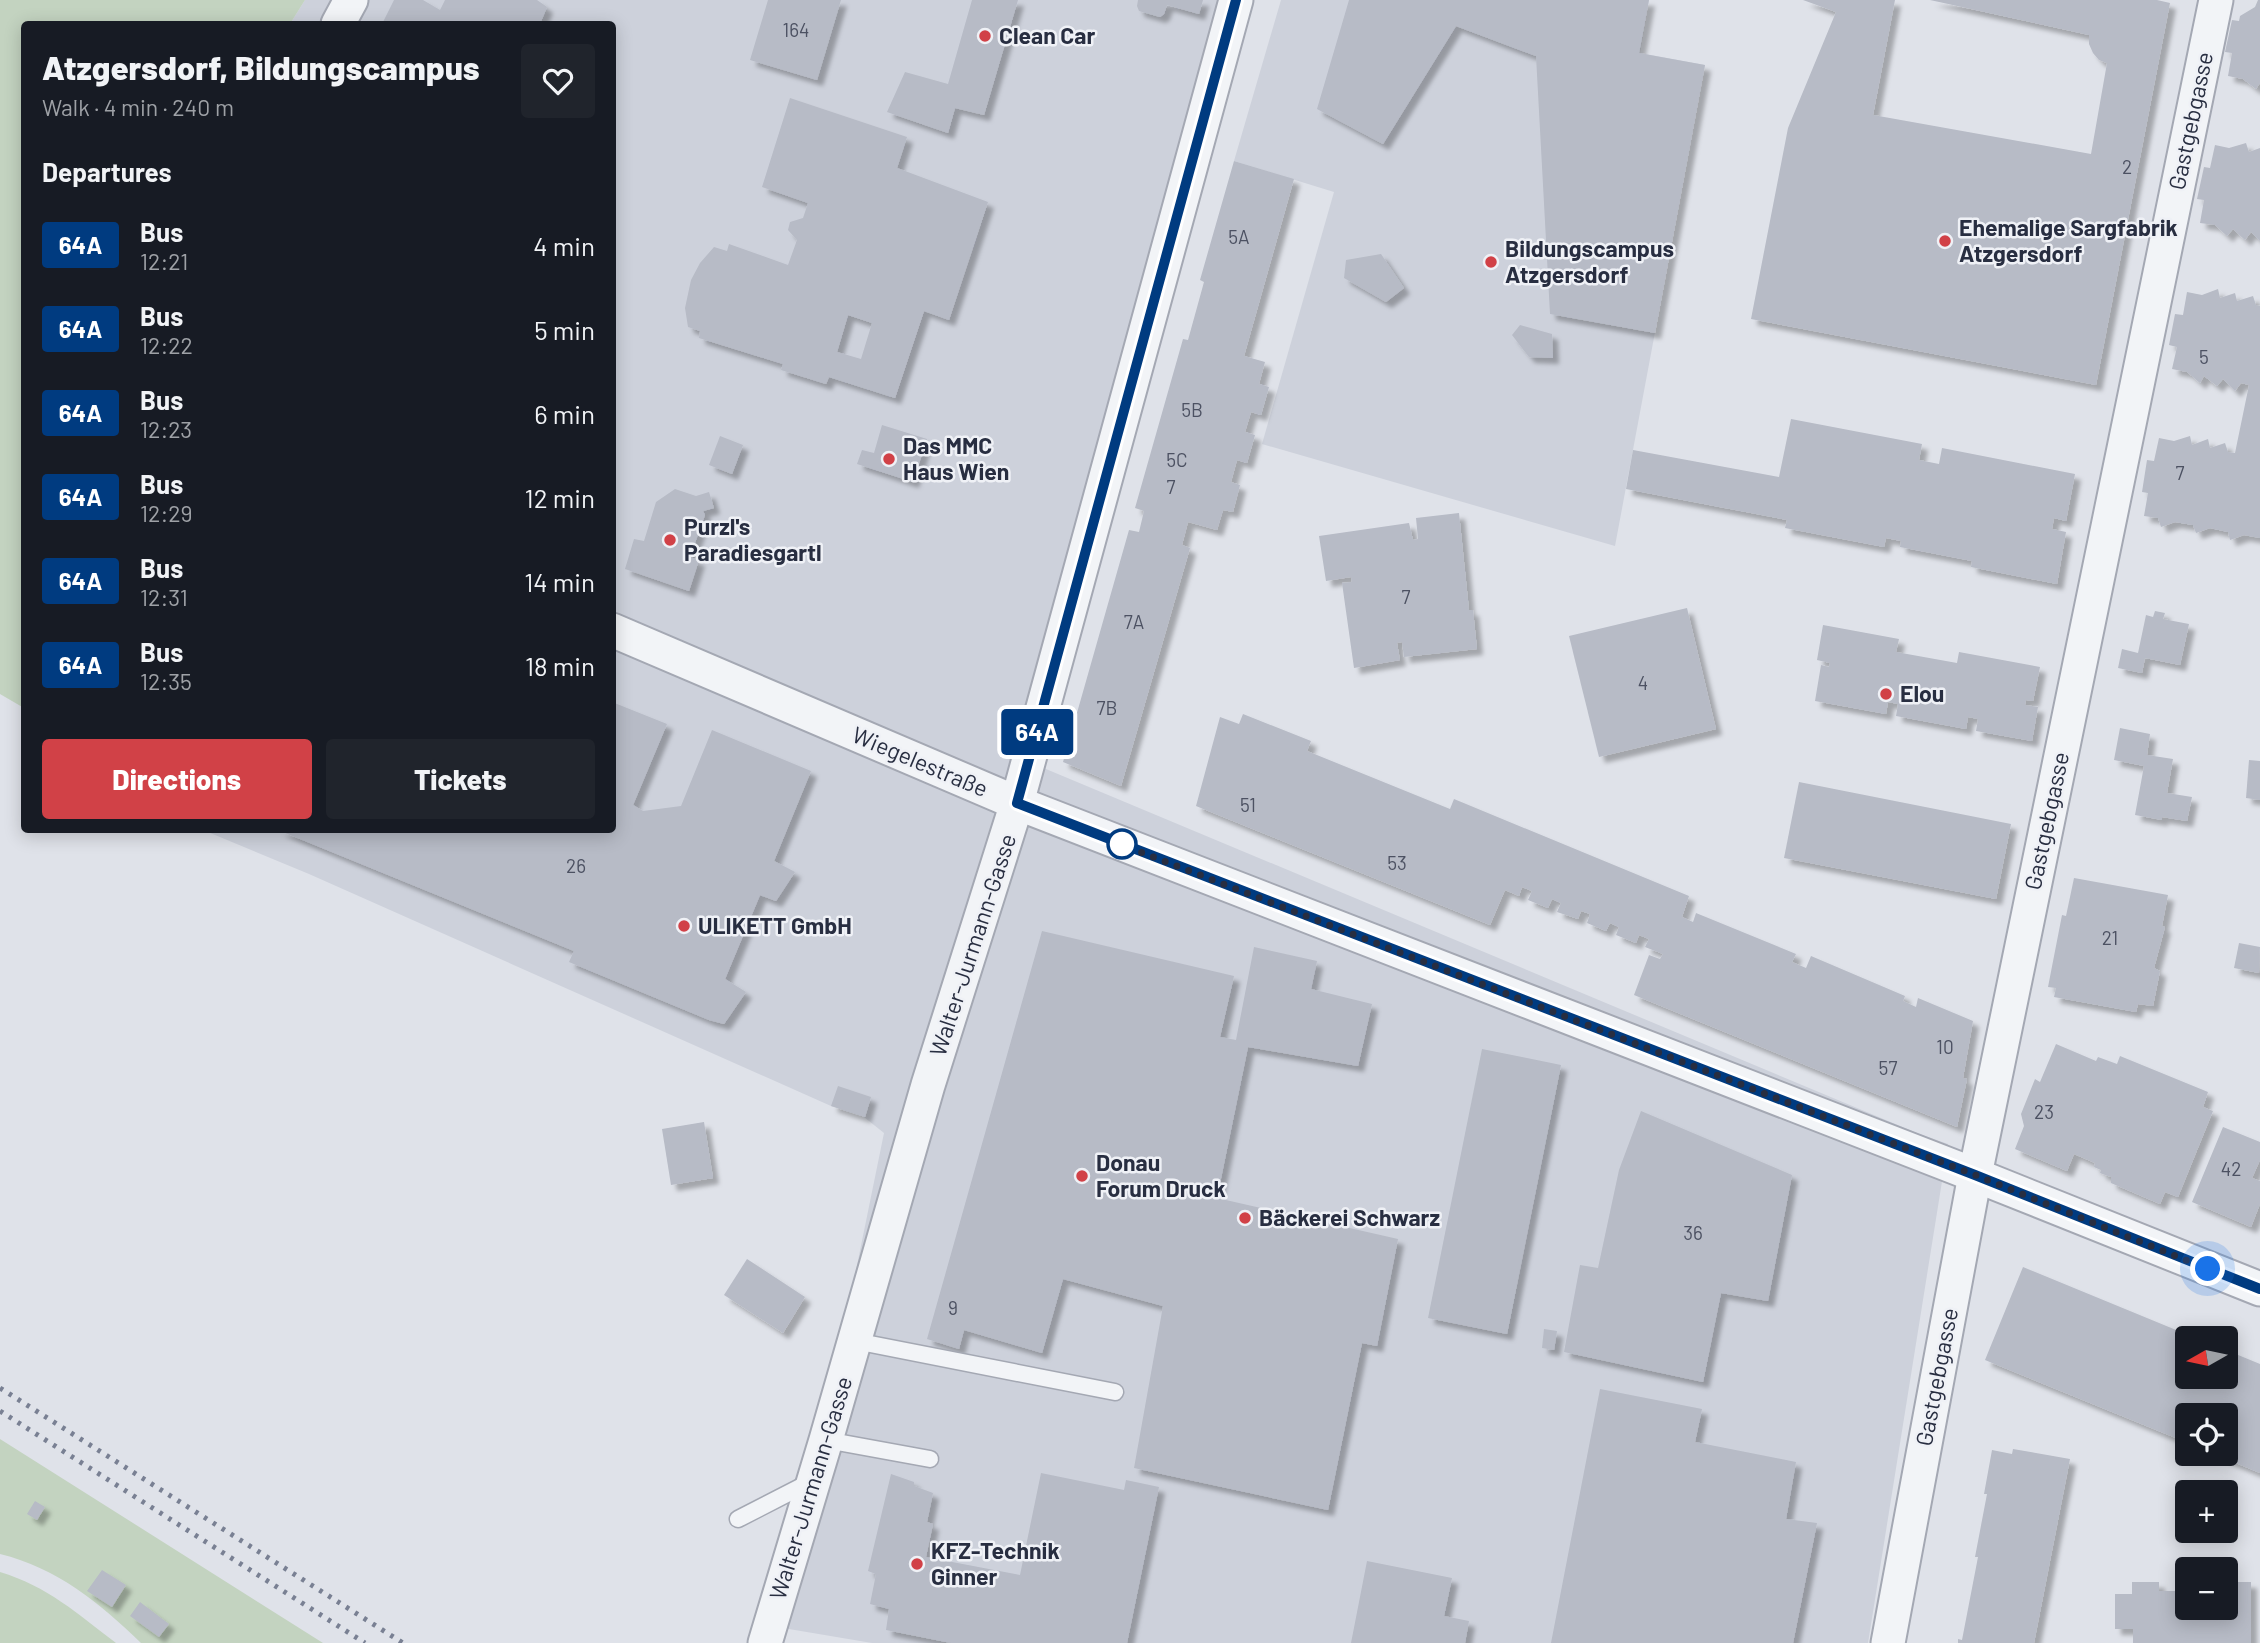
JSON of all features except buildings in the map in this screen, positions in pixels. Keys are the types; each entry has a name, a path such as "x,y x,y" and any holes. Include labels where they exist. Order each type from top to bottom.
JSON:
{"street":[{"path":"340,21 351,0"},
{"name":"Walter-Jurmann-Gasse","path":"765,1643 928,1085 1017,803 1237,0"},
{"name":"Gastgebgasse","path":"1888,1643 1975,1175 2216,0"},
{"name":"Wiegelestraße","path":"616,632 1017,803 1975,1175 2260,1289"}],"lane":[{"path":"855,1341 1115,1392"},
{"path":"826,1440 930,1459"},
{"path":"738,1519 814,1480"}],"shaded area":[{"path":"305,0 1246,0 1034,764 1948,1144 1868,1643 872,1643 783,1628 884,1133 864,1117 831,1106 309,874 210,833 616,833 616,21 292,21"},
{"name":"Bildungscampus Atzgersdorf","path":"1281,0 1649,0 1640,53 1705,65 1615,546 1262,444 1334,192 1234,161"}],"green space":[{"path":"0,0 305,0 292,21 21,21 21,706 0,694"},
{"path":"0,1439 323,1643 141,1643 110,1614 59,1578 21,1560 0,1554"},
{"path":"0,1572 47,1593 116,1643 0,1643"}],"railway":[{"path":"0,1388 403,1643"},
{"path":"0,1411 365,1643"}],"bus line":[{"name":"64A","path":"1236,0 1017,803 1975,1175 2260,1289"}],"place":[{"name":"Clean Car","path":"985,36"},
{"name":"Ehemalige Sargfabrik Atzgersdorf","path":"1945,241"},
{"name":"Bildungscampus Atzgersdorf","path":"1491,262"},
{"name":"Das MMC Haus Wien","path":"889,459"},
{"name":"Purzl's Paradiesgartl","path":"670,540"},
{"name":"Elou","path":"1886,694"},
{"name":"ULIKETT GmbH","path":"684,926"},
{"name":"Donau Forum Druck","path":"1082,1176"},
{"name":"Bäckerei Schwarz","path":"1245,1218"},
{"name":"KFZ-Technik Ginner","path":"917,1564"}],"route":[{"path":"1122,844 1975,1175 2208,1269"}]}
